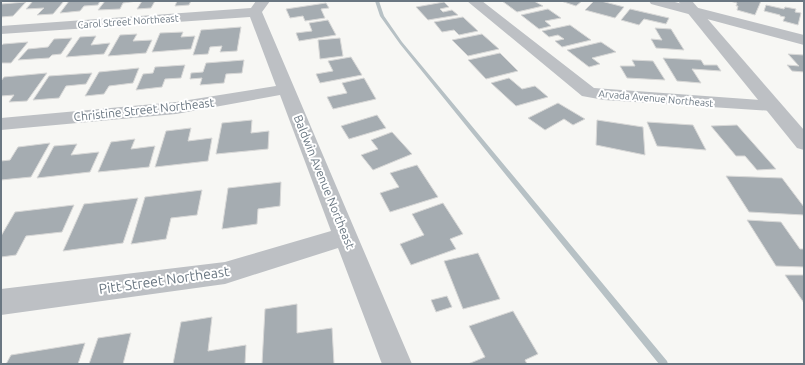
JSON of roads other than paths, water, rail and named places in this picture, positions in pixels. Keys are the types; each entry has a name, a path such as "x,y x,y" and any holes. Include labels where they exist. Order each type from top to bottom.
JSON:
{"street":[{"name":"Arvada Avenue Northeast","path":"474,1 588,92 604,95 772,106"},
{"path":"656,1 689,5 804,40"},
{"path":"689,5 804,143"},
{"name":"Carol Street Northeast","path":"1,30 259,7"},
{"name":"Baldwin Avenue Northeast","path":"259,7 286,89 397,364"},
{"name":"Christine Street Northeast","path":"1,124 176,108 286,89"},
{"name":"Pitt Street Northeast","path":"1,302 225,272 346,236"}],"waterway":[{"path":"377,1 382,16 401,43 664,364"}]}
